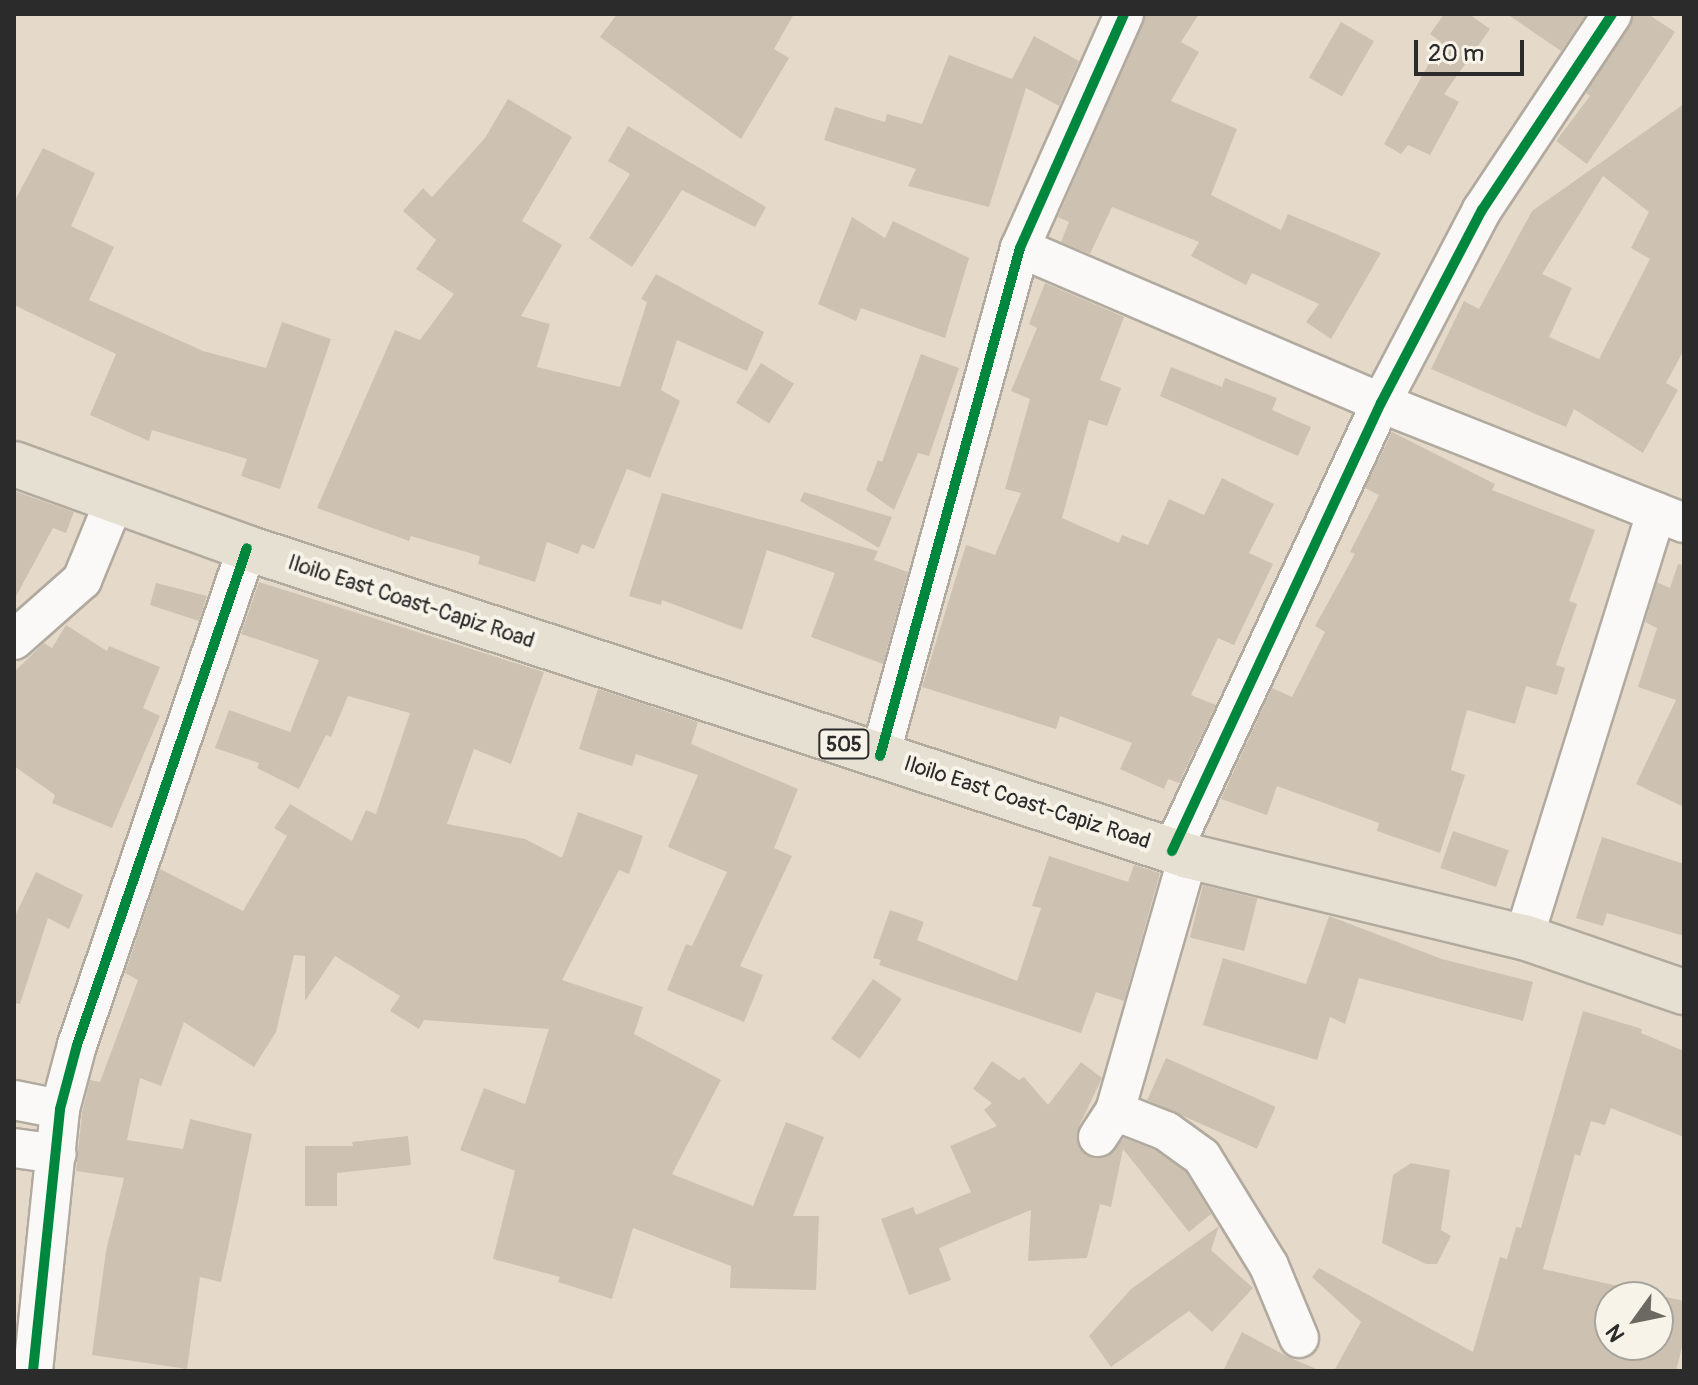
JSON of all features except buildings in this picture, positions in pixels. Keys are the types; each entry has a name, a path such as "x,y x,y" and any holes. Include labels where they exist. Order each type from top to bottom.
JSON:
{"main road":[{"name":"Iloilo East Coast-Capiz Road","path":"14,464 247,548 1180,853 1524,937 1684,992"}],"street":[{"path":"880,756 1020,248 1124,14"},
{"path":"1299,1338 1269,1266 1202,1157 1166,1131 1106,1124 1180,853 1381,403 1482,210 1612,14"},
{"path":"1020,248 1381,403 1676,516 1524,937"},
{"path":"14,640 82,580 114,502"},
{"path":"33,1371 60,1109 77,1045 247,548"},
{"path":"14,1100 60,1109"},
{"path":"14,1148 57,1154"}],"cycle path":[{"path":"880,756 1020,248 1124,14"},
{"path":"1172,851 1381,403 1482,210 1612,14"},
{"path":"33,1371 60,1109 77,1045 247,548"}]}
